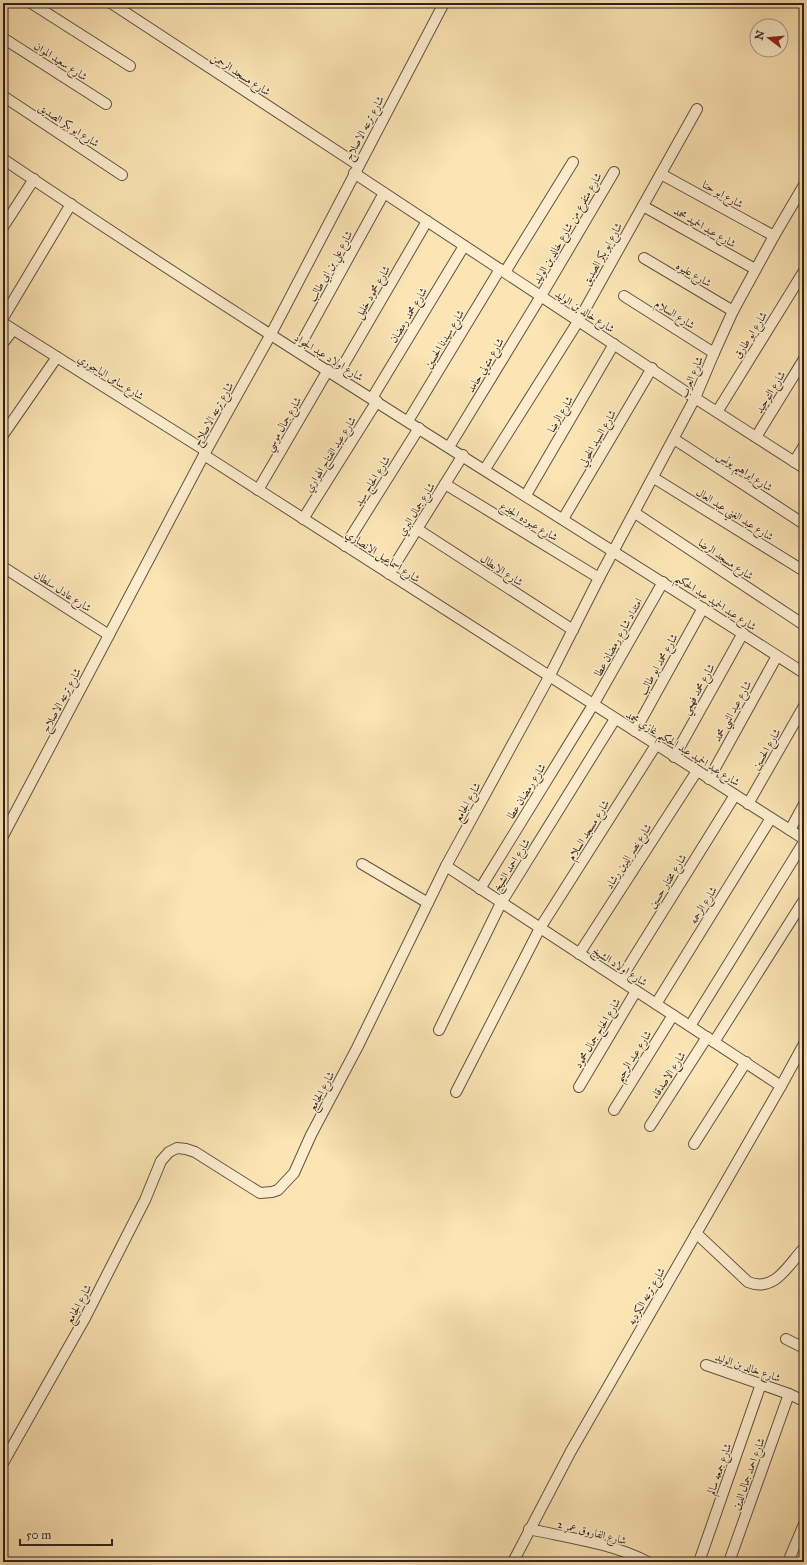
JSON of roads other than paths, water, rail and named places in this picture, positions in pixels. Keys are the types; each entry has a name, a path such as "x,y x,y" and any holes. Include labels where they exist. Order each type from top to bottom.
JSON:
{"street":[{"path":"31,3 130,66"},
{"name":"شارع مسجد الرحمن","path":"111,3 356,169"},
{"name":"شارع ترعه الاصلاح","path":"3,836 7,820 109,635 205,453 271,334 444,3"},
{"name":"شارع سعيد الموان","path":"3,38 106,104"},
{"name":"شارع ابو بكر الصديق","path":"3,96 122,174"},
{"name":"شارع ابو بكر الصديق","path":"485,469 579,320 697,109"},
{"name":"شارع اولاد عبد الجواد","path":"3,159 297,351 614,552"},
{"name":"شارع سيدنا الحسين","path":"408,420 573,162"},
{"name":"شارع خالد بن الوليد","path":"356,169 384,193 804,468"},
{"name":"شارع متفرع من شارع خالد بن الوليد","path":"541,296 614,172"},
{"name":"شارع ابو حنا","path":"661,174 774,236"},
{"path":"3,227 34,180"},
{"name":"شارع العرب","path":"599,578 654,478 695,398 733,311 755,269 804,185"},
{"name":"شارع علي بن ابي طالب","path":"297,351 384,193"},
{"path":"3,318 71,204"},
{"name":"شارع عبد الحميد محمد","path":"643,206 755,269"},
{"name":"شارع محمود خليل","path":"332,373 427,221"},
{"name":"شارع محمد رمضان","path":"374,400 464,246"},
{"name":"شارع عليوه","path":"644,258 733,311"},
{"name":"شارع ابو طارق","path":"717,412 804,271"},
{"name":"شارع متولي حامد","path":"449,447 541,296"},
{"name":"شارع السلام","path":"624,296 714,353"},
{"name":"شارع سامى الباجوري","path":"3,324 205,453"},
{"path":"3,343 13,330"},
{"name":"شارع الرضا","path":"526,495 614,344"},
{"path":"3,435 56,357"},
{"name":"شارع التوحيد","path":"756,437 804,359"},
{"name":"شارع السيد الخولي","path":"564,519 652,368"},
{"name":"شارع جمال موسي","path":"258,490 332,373"},
{"name":"شارع عبد الفتاح الهواري","path":"303,519 374,400"},
{"name":"شارع الحاج سيد","path":"345,546 419,428"},
{"name":"شارع ابراهيم يونس","path":"674,439 804,524"},
{"path":"794,462 804,446"},
{"name":"شارع اسماعيل الانصاري","path":"205,453 258,490 549,677"},
{"name":"شارع جمال البري","path":"389,574 463,455"},
{"name":"شارع عبد الغني عبد العال","path":"654,478 804,571"},
{"name":"شارع عبوده الجدع","path":"445,484 599,578"},
{"name":"شارع مسجد الرضا","path":"635,512 804,625"},
{"name":"شارع الابطال","path":"417,529 573,630"},
{"name":"شارع عبد الحميد عبد الحكيم","path":"614,552 804,673"},
{"name":"شارع عادل سلطان","path":"3,567 109,635"},
{"name":"شارع الجامع","path":"3,1463 85,1318 145,1200 161,1161 169,1152 177,1148 186,1149 203,1156 256,1191 267,1192 278,1190 294,1173 311,1135 357,1048 446,866 549,677 599,578"},
{"name":"امتداد شارع رمضان عطا","path":"593,705 663,582"},
{"name":"شارع محمد ابو طالب","path":"635,731 703,608"},
{"name":"شارع محمد فهمي","path":"674,757 743,633"},
{"name":"شارع عبد النبي محمد","path":"709,779 777,656"},
{"name":"شارع عبد الحميد عبد الحكيم غازي محمد","path":"549,677 790,830 804,841"},
{"name":"شارع رمضان عطا","path":"480,889 593,705"},
{"name":"شارع الحسين","path":"748,804 804,706"},
{"name":"شارع احمد الشيخ","path":"440,1030 501,903 615,719"},
{"name":"شارع مسجد السلام","path":"456,1092 540,928 656,745"},
{"name":"شارع نصر الدين رشاد","path":"579,954 697,771"},
{"name":"شارع مختار حسين","path":"620,980 735,795"},
{"path":"790,830 804,804"},
{"name":"شارع الرحمه","path":"656,1004 771,818"},
{"path":"690,1026 804,841"},
{"path":"362,864 428,903"},
{"name":"شارع اولاد الشيخ","path":"446,866 781,1086"},
{"name":"شارع الاصدقاء","path":"650,1126 711,1039 804,900"},
{"name":"شارع الحاج جمال محمود","path":"579,1087 636,991"},
{"name":"شارع عبد الرحيم","path":"614,1110 673,1015"},
{"name":"شارع ترعه الكرديه","path":"513,1562 571,1451 804,1044"},
{"path":"694,1144 746,1062"},
{"path":"696,1233 748,1282 755,1285 763,1286 776,1279 804,1248"},
{"path":"786,1339 804,1348"},
{"name":"شارع خالد بن الوليد","path":"706,1365 789,1394 804,1401"},
{"name":"شارع جمعه سالم","path":"700,1562 761,1384"},
{"name":"شارع احمد جمال الدين","path":"729,1562 789,1394"},
{"path":"788,1562 804,1524"},
{"name":"شارع الفاروق عمر 2","path":"529,1529 624,1551 647,1562"}]}
